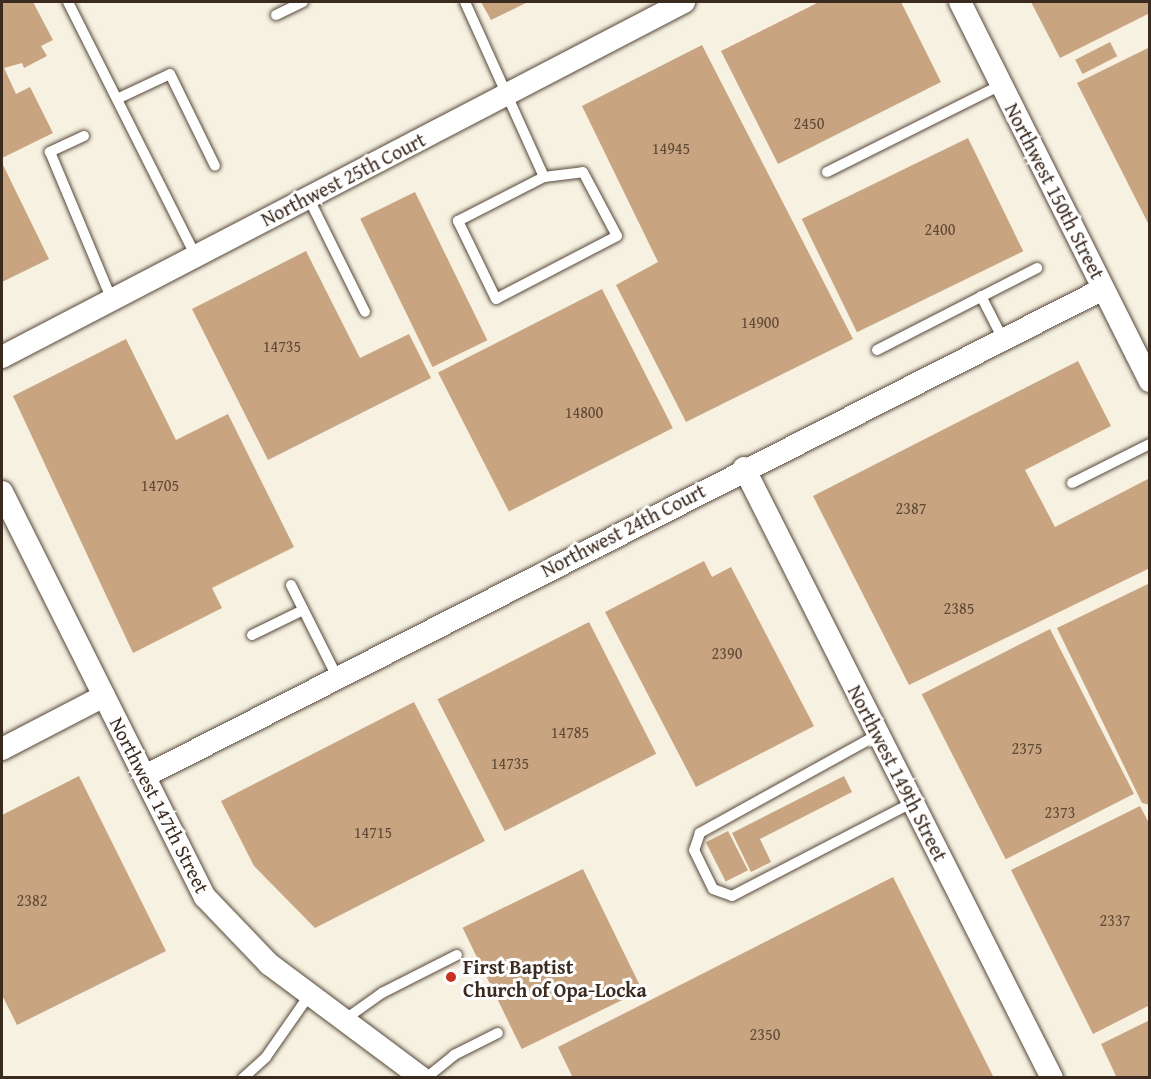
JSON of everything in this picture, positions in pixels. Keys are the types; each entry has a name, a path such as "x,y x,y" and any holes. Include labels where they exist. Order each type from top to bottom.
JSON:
{"street":[{"name":"Northwest 25th Court","path":"2,357 684,2"},
{"name":"Northwest 150th Street","path":"960,2 1149,381"},
{"name":"Northwest 24th Court","path":"145,776 744,468 1103,289"},
{"name":"Northwest 149th Street","path":"744,468 1052,1077"},
{"name":"Northwest 147th Street","path":"2,492 205,897 268,964 424,1077"},
{"path":"2,749 104,696"}],"lane":[{"path":"68,2 119,98 196,256"},
{"path":"276,15 303,2"},
{"path":"465,2 504,96 544,177"},
{"path":"119,98 170,74 215,166"},
{"path":"827,172 1001,85"},
{"path":"84,136 50,152 112,300"},
{"path":"583,172 617,236 496,299 458,221 544,177 583,172"},
{"path":"308,196 365,312"},
{"path":"877,350 1037,268"},
{"path":"981,296 1003,339"},
{"path":"1072,483 1149,444"},
{"path":"291,585 337,677"},
{"path":"252,635 303,610"},
{"path":"879,734 700,833 694,849 712,889 732,896 913,802"},
{"path":"344,1020 382,993 457,955"},
{"path":"243,1077 266,1058 310,994"},
{"path":"424,1077 454,1055 498,1033"}],"building":[{"path":"2,2 33,2 53,40 41,46 47,56 24,68 22,63 4,68 16,94 30,87 53,133 2,158"},
{"path":"481,2 528,2 491,20"},
{"path":"819,2 901,2 941,82 778,164 721,51"},
{"path":"1031,2 1150,2 1150,13 1060,58"},
{"path":"1110,42 1117,56 1083,74 1075,60"},
{"path":"702,45 853,339 686,422 616,285 658,262 582,106"},
{"path":"1150,47 1150,227 1077,83"},
{"path":"968,138 1023,251 857,332 802,219"},
{"path":"2,163 49,259 2,282"},
{"path":"415,192 487,340 433,367 360,219"},
{"path":"306,251 360,358 409,334 431,378 268,460 192,309"},
{"path":"602,289 673,428 509,512 438,373"},
{"path":"126,339 176,440 228,414 294,547 212,588 222,608 133,653 13,396"},
{"path":"1078,361 1111,426 1025,470 1055,527 1148,479 1150,568 909,685 813,496"},
{"path":"704,561 712,577 731,567 814,726 696,787 605,612"},
{"path":"1150,583 1150,805 1142,803 1057,628"},
{"path":"589,622 656,754 505,831 438,699"},
{"path":"1050,629 1134,794 1006,859 922,694"},
{"path":"414,702 485,841 315,928 254,866 221,801"},
{"path":"79,776 166,951 17,1025 2,995 2,815"},
{"path":"844,776 852,792 760,839 771,862 751,872 732,833"},
{"path":"1140,806 1150,825 1150,1005 1093,1034 1011,870"},
{"path":"728,831 748,870 726,882 706,842"},
{"path":"583,869 642,990 522,1049 463,928"},
{"path":"893,877 994,1078 573,1078 558,1047"},
{"path":"1150,1020 1150,1078 1117,1078 1101,1044"}],"place":[{"name":"First Baptist Church of Opa-Locka","path":"451,977"}]}
